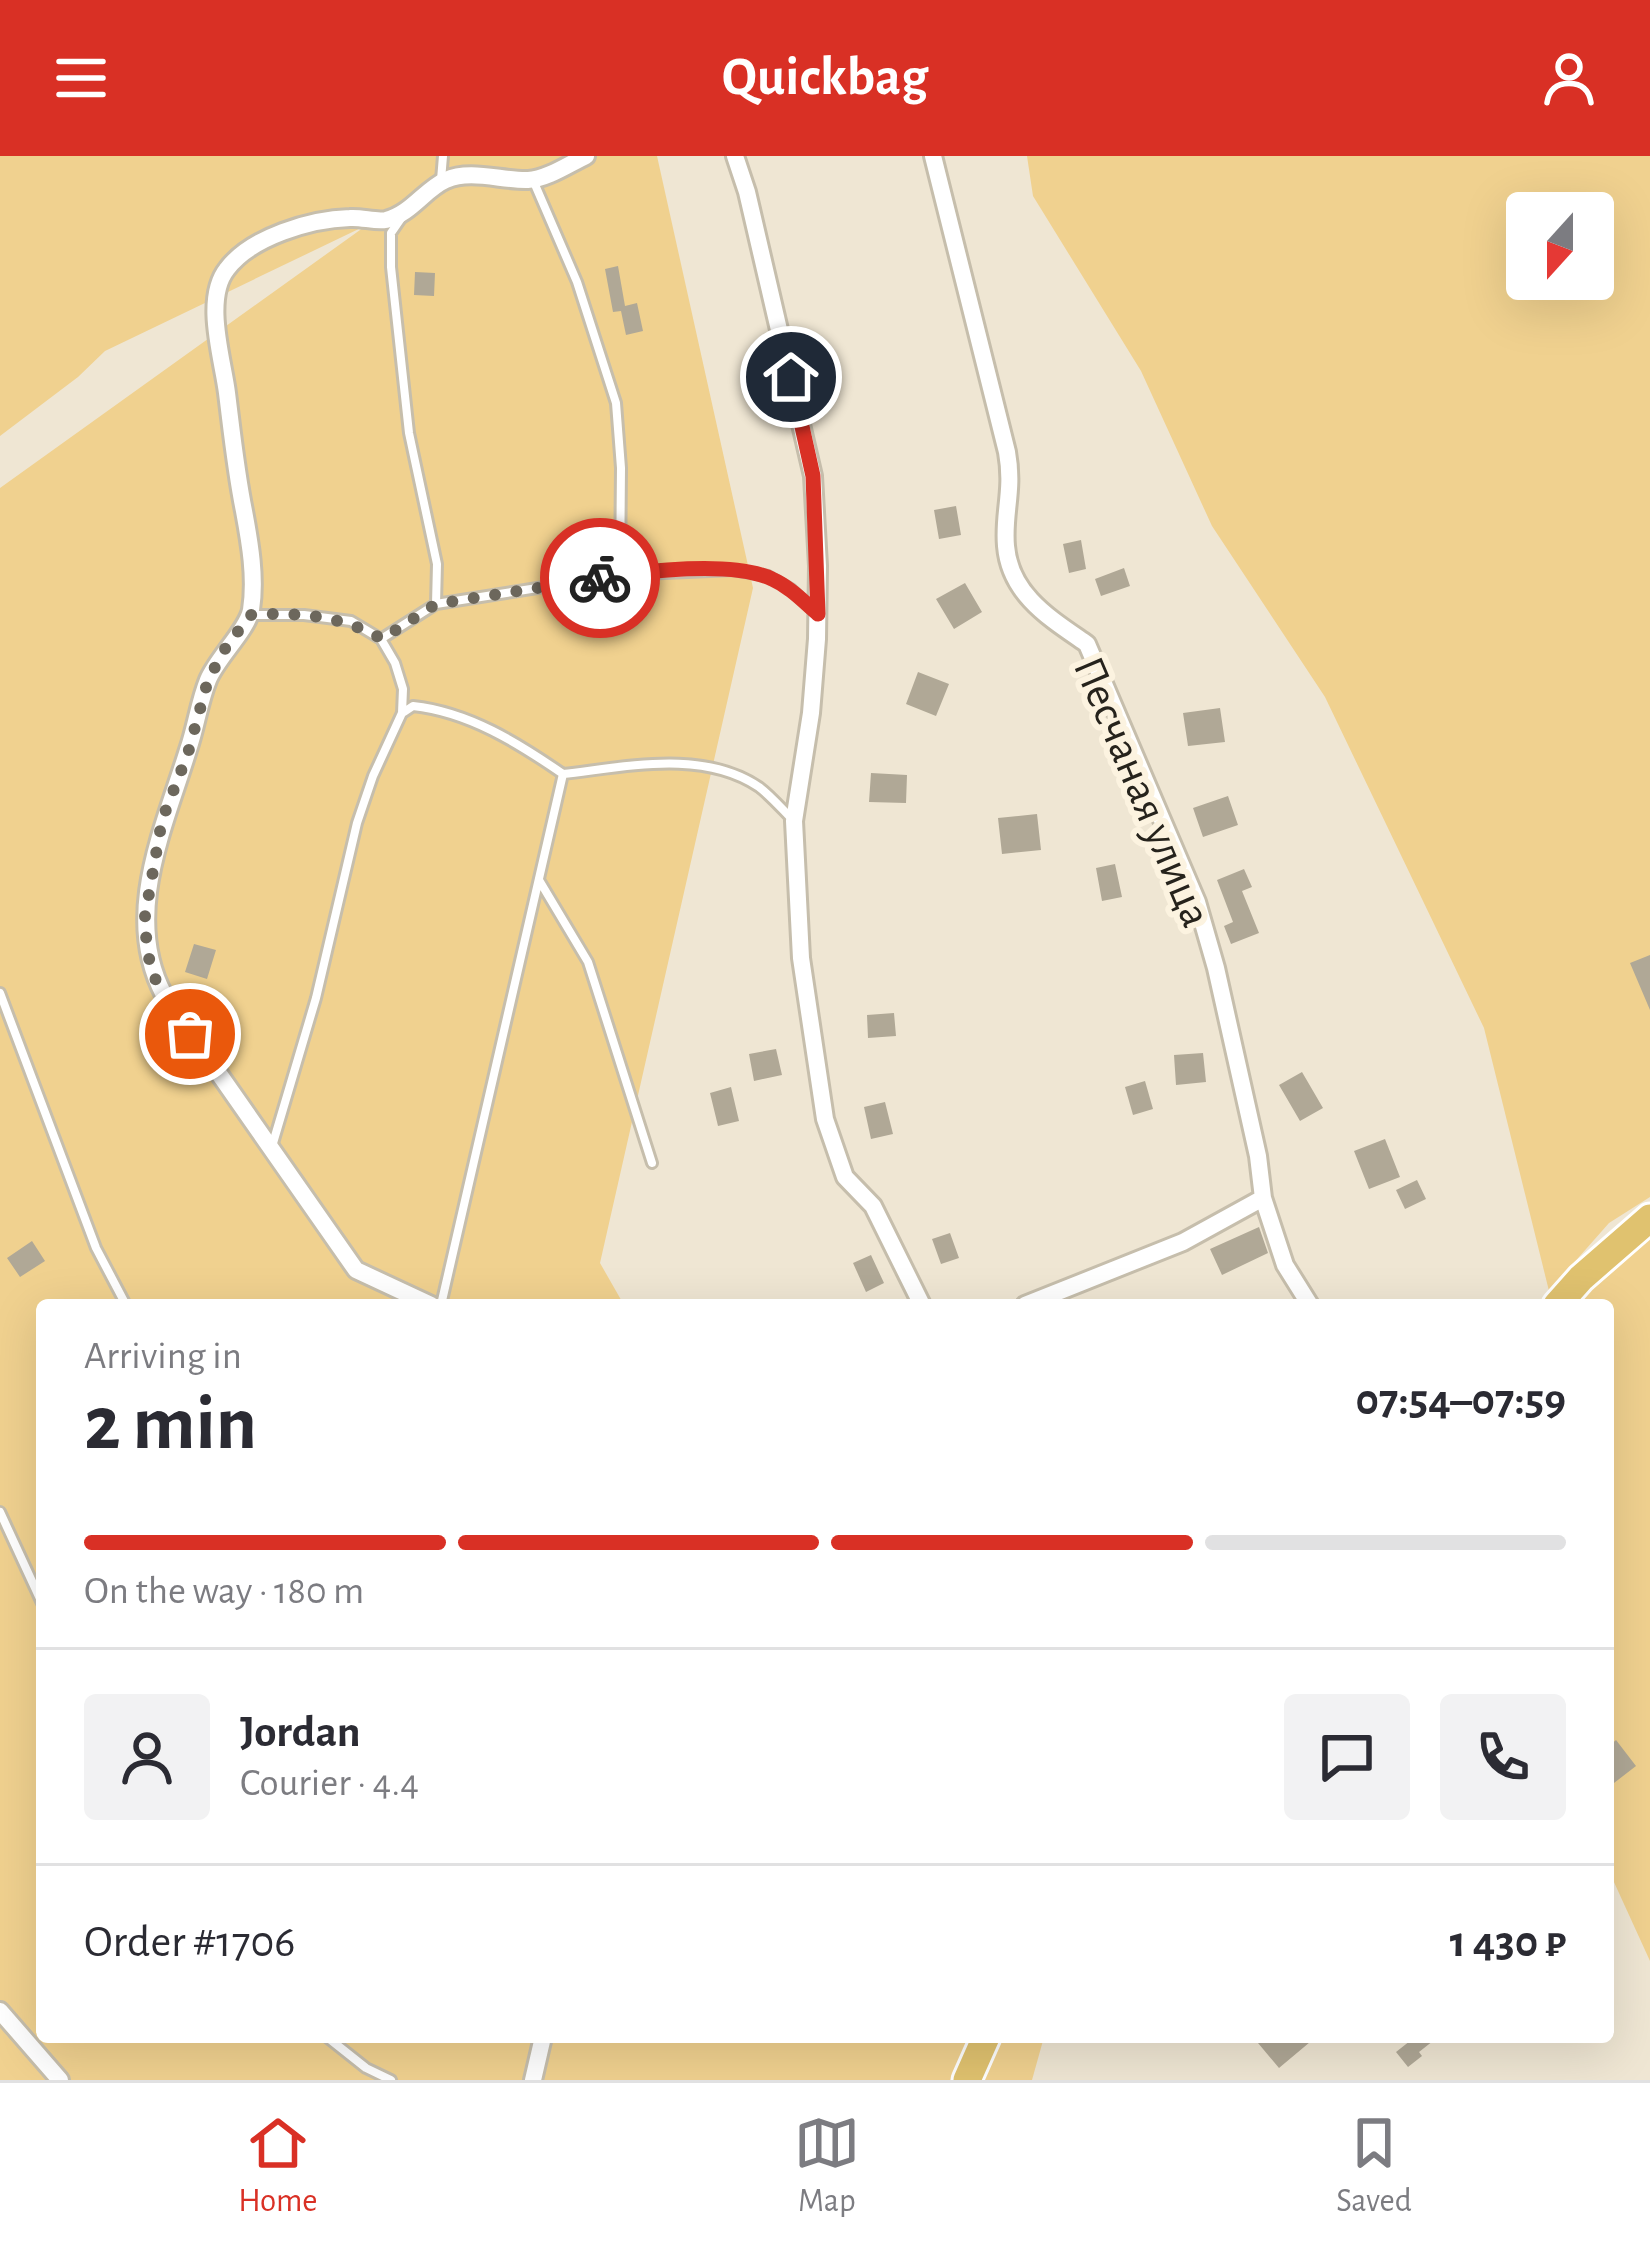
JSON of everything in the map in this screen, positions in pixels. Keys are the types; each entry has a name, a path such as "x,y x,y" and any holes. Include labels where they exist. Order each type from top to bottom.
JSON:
{"main road":[{"path":"1562,1299 1650,1218"},
{"path":"968,2080 983,2043"}],"street":[{"path":"418,1299 356,1270 151,972 144,922 162,820 188,753 208,680 250,615 252,558 218,356 219,281 243,253 292,230 327,220 385,220 406,211 441,181 474,177 533,181 586,156"},
{"path":"735,156 748,192 813,476 818,614 811,713 794,821 801,958 824,1119 845,1177 873,1206 919,1299"},
{"name":"Песчаная улица","path":"933,156 1013,483 1006,544 1011,571 1048,619 1087,644 1197,902 1258,1156 1263,1198 1285,1265 1306,1299"},
{"path":"1040,1299 1183,1242 1263,1198"},
{"path":"0,2011 60,2080"},
{"path":"533,2080 542,2043"}],"lane":[{"path":"441,181 442,156"},
{"path":"533,181 577,282 616,403 620,575"},
{"path":"406,211 391,233 391,268 409,433 437,564 436,604"},
{"path":"382,639 436,604 620,575 733,570 768,576 818,614"},
{"path":"250,615 351,621 382,639 399,676 402,713 357,823 316,998 271,1150"},
{"path":"402,713 412,706 426,707 470,721 513,740 563,774 688,763 728,771 760,788 794,821"},
{"path":"442,1299 563,774"},
{"path":"538,879 588,962 652,1162"},
{"path":"0,993 96,1247 123,1299"},
{"path":"0,1512 36,1590"},
{"path":"335,2043 366,2068 391,2080"}],"shaded area":[{"path":"0,156 657,156 753,588 600,1263 621,1299 36,1299 36,2043 1042,2043 1032,2080 0,2080 0,488 367,225 105,351 0,436"},
{"path":"1027,156 1650,156 1650,1197 1609,1223 1549,1291 1484,1028 1325,697 1212,526 1141,371 1033,196"},
{"path":"1650,1230 1650,1961 1614,1882 1614,1299 1578,1299"}],"building":[{"path":"618,266 625,306 637,303 643,331 626,335 621,311 613,312 605,269"},
{"path":"415,272 435,273 434,296 414,295"},
{"path":"956,506 961,535 939,539 934,510"},
{"path":"1081,540 1086,569 1069,573 1063,544"},
{"path":"1124,568 1130,586 1101,596 1095,579"},
{"path":"965,583 982,612 954,629 936,599"},
{"path":"918,672 949,684 936,716 906,704"},
{"path":"1220,708 1225,742 1188,746 1183,713"},
{"path":"871,773 907,775 906,803 869,802"},
{"path":"1228,796 1238,825 1203,837 1193,808"},
{"path":"1037,814 1041,850 1002,854 998,818"},
{"path":"1115,864 1122,897 1102,901 1096,868"},
{"path":"1244,869 1252,887 1242,891 1259,933 1231,944 1224,926 1233,922 1217,880"},
{"path":"194,944 216,950 207,979 185,972"},
{"path":"1650,955 1650,1010 1630,963"},
{"path":"894,1013 896,1036 868,1038 867,1015"},
{"path":"776,1049 782,1075 754,1081 749,1054"},
{"path":"1203,1053 1206,1082 1176,1085 1174,1055"},
{"path":"1302,1072 1323,1108 1300,1121 1279,1085"},
{"path":"1145,1081 1153,1109 1133,1115 1125,1087"},
{"path":"731,1087 739,1121 718,1126 710,1093"},
{"path":"885,1102 893,1134 871,1139 864,1107"},
{"path":"1385,1139 1400,1177 1369,1189 1354,1151"},
{"path":"1417,1180 1426,1199 1405,1209 1396,1190"},
{"path":"1259,1227 1268,1253 1222,1275 1210,1249"},
{"path":"950,1233 959,1258 941,1264 932,1239"},
{"path":"32,1241 45,1261 20,1277 7,1258"},
{"path":"871,1255 884,1283 866,1292 853,1263"},
{"path":"1614,1742 1636,1766 1614,1783"},
{"path":"1258,2043 1309,2043 1279,2068"},
{"path":"1407,2043 1430,2043 1408,2067 1396,2052"}],"way so far":[{"path":"190,1034 151,972 144,922 162,820 188,753 208,680 250,615 351,621 382,639 436,604 600,578"}],"route":[{"path":"600,578 733,570 768,576 818,614 813,476 791,377"}]}
